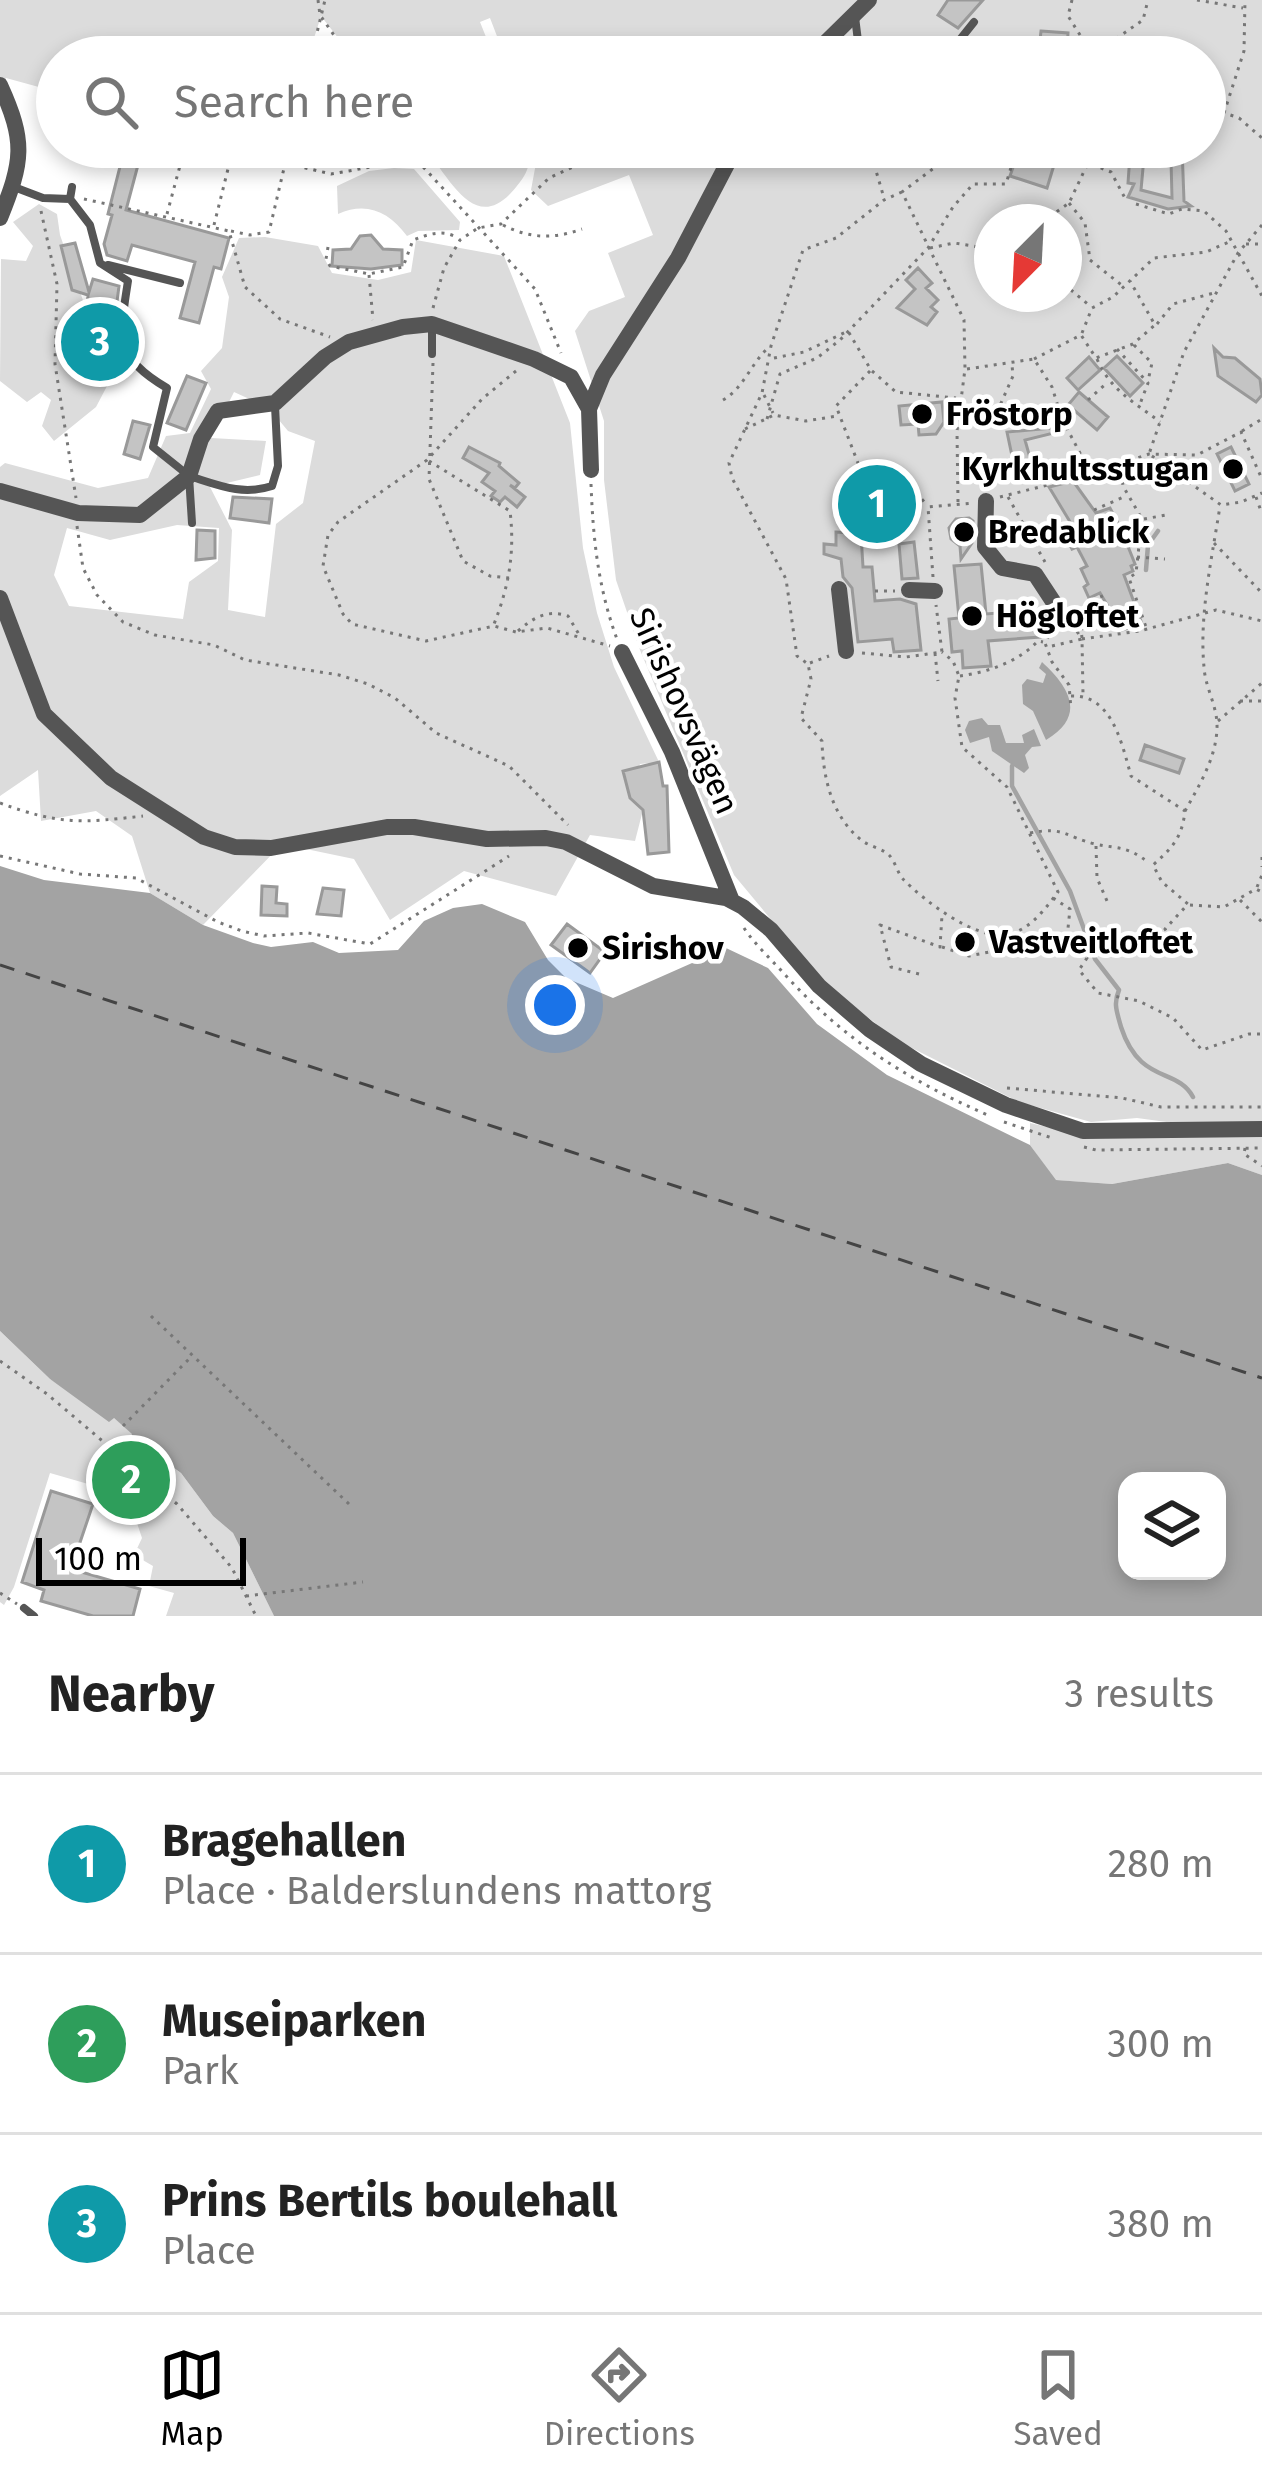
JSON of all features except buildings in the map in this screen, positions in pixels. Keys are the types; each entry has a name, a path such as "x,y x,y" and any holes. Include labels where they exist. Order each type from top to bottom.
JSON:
{"street":[{"path":"833,36 869,0"},
{"path":"0,218 21,149 1,90"},
{"path":"591,470 589,409 603,375 678,258 725,168"},
{"path":"0,491 78,513 140,515 189,476 201,439 218,411 275,403 325,357 349,342 431,325 534,359 571,377 589,409"},
{"path":"986,501 986,547 1002,568 1035,574 1060,612"},
{"path":"839,589 846,651"},
{"path":"909,590 934,591"},
{"path":"0,598 44,714 111,778 204,837 252,849 387,827 441,829 487,839 550,838 574,845 653,886 732,901 762,921 819,986 869,1029 921,1064 984,1095 1083,1131 1262,1129"},
{"name":"Sirishovsvägen","path":"622,652 672,752 732,901"}],"lane":[{"path":"854,15 857,36"},
{"path":"963,36 974,22"},
{"path":"13,187 43,198 70,200 90,225 100,263 128,281 122,321 126,354 137,370 167,388 153,447 189,476 227,489 255,492 272,486 278,466 275,403"},
{"path":"70,200 72,187"},
{"path":"100,263 180,283"},
{"path":"431,325 432,354"},
{"path":"189,476 192,523"},
{"path":"24,1608 34,1616"}],"path":[{"path":"315,36 321,0"},
{"path":"1072,0 1068,16 1081,36"},
{"path":"1121,36 1143,20 1148,0"},
{"path":"1196,0 1245,8"},
{"path":"1226,107 1244,51 1245,0"},
{"path":"320,15 334,36"},
{"path":"1226,114 1239,118 1262,138"},
{"path":"166,216 179,168"},
{"path":"213,227 228,168"},
{"path":"70,200 92,198 250,235 268,232 284,168"},
{"path":"307,168 340,174 369,168"},
{"path":"421,168 498,244 535,289 571,377"},
{"path":"431,325 444,268 460,240 478,228 501,224 549,178 571,168"},
{"path":"875,168 884,200"},
{"path":"808,664 846,651 906,657 938,653 952,662 959,680 956,722 962,747 1007,787 1033,832 1058,892 1040,916 1009,934 981,930 942,914 905,881 892,856 851,830 831,798 823,772 822,741 801,718 811,679 808,664 797,656 786,579 732,478 729,463 762,393 771,346 803,250 836,238 934,168"},
{"path":"767,419 780,374 817,358 848,331 928,248 973,184 1006,184 1011,168"},
{"path":"1086,168 1070,203 1084,223 1090,260 1124,287"},
{"path":"1101,168 1111,172 1126,200"},
{"path":"902,192 964,320 958,505"},
{"path":"43,198 40,210 57,284 55,364 78,513 76,542 97,595 123,622 155,635 214,644 244,660 339,675 395,698 436,734 509,766 568,825 574,845"},
{"path":"1136,205 1168,214 1182,208 1204,212 1231,241 1262,296"},
{"path":"501,224 557,238 581,229"},
{"path":"1148,454 1184,352 1238,253 1262,225"},
{"path":"230,231 245,286 280,319 349,342"},
{"path":"328,247 330,266 369,274 403,267 413,240 431,233 460,240"},
{"path":"965,369 1034,359 1081,334 1093,308 1154,258 1206,252 1231,241"},
{"path":"928,248 954,243 974,246"},
{"path":"1244,244 1262,244"},
{"path":"369,274 374,335"},
{"path":"1130,281 1155,325"},
{"path":"1096,358 1133,344 1173,304 1216,293"},
{"path":"1082,299 1093,308"},
{"path":"771,359 804,352 848,331"},
{"path":"848,331 871,370 896,392 959,398"},
{"path":"1081,334 1108,382 1125,400 1160,422"},
{"path":"1133,344 1152,363 1139,406"},
{"path":"723,400 739,387 752,361 771,346"},
{"path":"1116,348 1148,383"},
{"path":"432,354 429,479 463,561 490,576 509,578"},
{"path":"534,359 482,399 427,460 338,522 328,535 323,566 352,624 426,640 494,626 516,632 547,628 622,652"},
{"path":"1034,359 1052,387 1061,418 1091,474"},
{"path":"959,412 998,412 1013,376 1012,363"},
{"path":"871,370 836,406 863,476 896,468 928,506 937,681 959,680 997,667 1026,653 1038,641 1050,648 1052,662 1063,674 1071,709"},
{"path":"1088,400 1108,382"},
{"path":"762,393 774,415"},
{"path":"1061,418 1076,413"},
{"path":"826,425 839,414"},
{"path":"743,429 774,415 806,421 834,419"},
{"path":"928,506 986,501 1148,454 1197,455 1262,419"},
{"path":"1241,432 1262,479"},
{"path":"1148,454 1221,505"},
{"path":"427,460 510,511 509,578 494,626"},
{"path":"1120,464 1127,495 1142,520 1144,558 1127,579 1146,629"},
{"name":"Sirishovsvägen","path":"591,470 599,578 622,652"},
{"path":"1221,505 1259,494 1262,514"},
{"path":"1094,510 1127,495"},
{"path":"1153,865 1174,847 1183,830 1185,811 1214,746 1217,722 1204,666 1206,612 1221,505"},
{"path":"1142,520 1166,515"},
{"path":"1214,543 1262,593"},
{"path":"1144,558 1165,559"},
{"path":"875,591 909,590"},
{"path":"1083,695 1081,630 1107,610 1102,596"},
{"path":"1050,648 1216,610 1262,621"},
{"path":"516,632 531,620 558,612 568,616 581,640"},
{"path":"1045,643 1060,612 1082,639"},
{"path":"1217,722 1262,683"},
{"path":"1071,696 1083,695 1106,712 1118,731 1131,776 1185,811"},
{"path":"1240,701 1262,701"},
{"path":"0,803 76,824 146,815 154,808"},
{"path":"1033,832 1063,829 1096,844 1118,845 1153,865 1162,881 1188,904 1224,907 1259,891 1262,857"},
{"path":"0,856 80,874 136,878 242,931 264,936 308,933 370,944 518,850 527,838"},
{"path":"1096,844 1097,878 1107,901"},
{"path":"1053,898 1070,909 1067,938 1082,940 1076,951 1088,958 1079,970 1098,993 1124,996 1173,1018 1202,1050 1262,1034"},
{"path":"1239,898 1262,922"},
{"path":"732,901 746,932 824,1018 879,1060 932,1091"},
{"path":"1175,945 1165,929 1188,904"},
{"path":"940,947 942,914"},
{"path":"919,974 891,967 880,926 969,956 1004,949 1009,934"},
{"path":"563,987 566,978"},
{"path":"984,1095 997,1088 1122,1098 1162,1107 1262,1107"},
{"path":"1078,1145 1096,1150 1262,1148"},
{"path":"1245,1147 1244,1154 1262,1166"},
{"path":"151,1316 349,1504"},
{"path":"123,1426 192,1356"},
{"path":"0,1361 177,1504 232,1568 256,1616"},
{"path":"246,1596 363,1582"},
{"path":"0,1593 24,1608"}],"shaded area":[{"path":"0,0 1262,0 1262,1123 1137,1118 1091,1122 1019,1102 898,1041 823,982 734,875 640,650 616,580 604,480 604,421 575,331 589,311 625,297 608,253 653,235 629,175 548,206 531,190 535,168 1226,168 1226,36 497,36 490,18 480,22 486,36 337,36 321,16 315,36 36,36 36,86 6,78 0,87"},
{"path":"440,168 527,168 505,199 491,206 479,206 456,189"},
{"path":"414,169 460,222 459,230 418,231 407,236 377,211 338,214 337,186 369,171"},
{"path":"39,204 57,214 85,306 82,367 116,369 96,407 54,441 42,426 51,400 41,392 27,402 0,381 1,259 26,261 33,246 13,222"},
{"path":"265,237 318,246 332,273 378,280 411,272 416,240 504,256 570,423 583,548 597,613 614,667 659,762 623,771 630,798 643,810 635,841 590,835 556,896 464,871 390,920 354,859 282,844 203,925 150,893 132,836 96,811 41,821 38,770 0,796 0,467 5,463 98,488 148,478 166,436 190,433 211,389 201,371 222,348 229,297 222,277 239,238","holes":["234,392 269,408 288,431 315,441 303,503 276,524 265,617 228,610 232,530 210,487 260,475 266,441 211,438","177,525 219,528 218,561 189,582 183,619 69,606 54,575 67,528 110,540"]},
{"path":"1042,662 1066,691 1070,711 1067,721 1046,740 1033,711 1023,704 1022,685 1027,679 1043,683"},
{"path":"982,718 988,725 1000,725 1006,743 1024,743 1022,735 1034,729 1041,746 1025,755 1029,768 1024,773 992,751 989,737 970,743 965,730 969,721"},
{"path":"0,866 44,880 150,893 203,925 253,943 271,947 313,942 339,953 398,950 424,921 453,908 482,904 525,922 548,960 566,978 613,998 726,948 768,968 817,1024 887,1075 1030,1145 1056,1180 1112,1184 1228,1163 1262,1175 1262,1616 274,1616 233,1533 213,1516 181,1473 131,1437 114,1418 109,1422 50,1379 0,1331"},
{"path":"1030,1123 1077,1134 1262,1137 1262,1175 1228,1163 1112,1184 1055,1180 1030,1145"},
{"path":"0,1331 50,1379 114,1418 133,1434 131,1438 181,1473 213,1516 233,1533 274,1616 166,1616 174,1593 149,1586 153,1566 134,1555 142,1538 136,1520 99,1511 102,1488 50,1473 14,1587 4,1605 0,1602"}],"waterway":[{"path":"1146,570 1148,545 1158,531"},
{"path":"1012,766 1012,786 1070,891 1095,959 1119,990 1116,1008 1129,1045 1148,1067 1178,1082 1193,1097"}],"ferry route":[{"path":"0,965 1262,1378"}],"place":[{"name":"Prins Bertils boulehall","path":"100,342"},
{"name":"Fröstorp","path":"922,414"},
{"name":"Kyrkhultsstugan","path":"1233,469"},
{"name":"Bragehallen","path":"877,504"},
{"name":"Bredablick","path":"964,532"},
{"name":"Högloftet","path":"972,616"},
{"name":"Vastveitloftet","path":"965,942"},
{"name":"Sirishov","path":"578,948"},
{"name":"Museiparken","path":"131,1480"}]}
